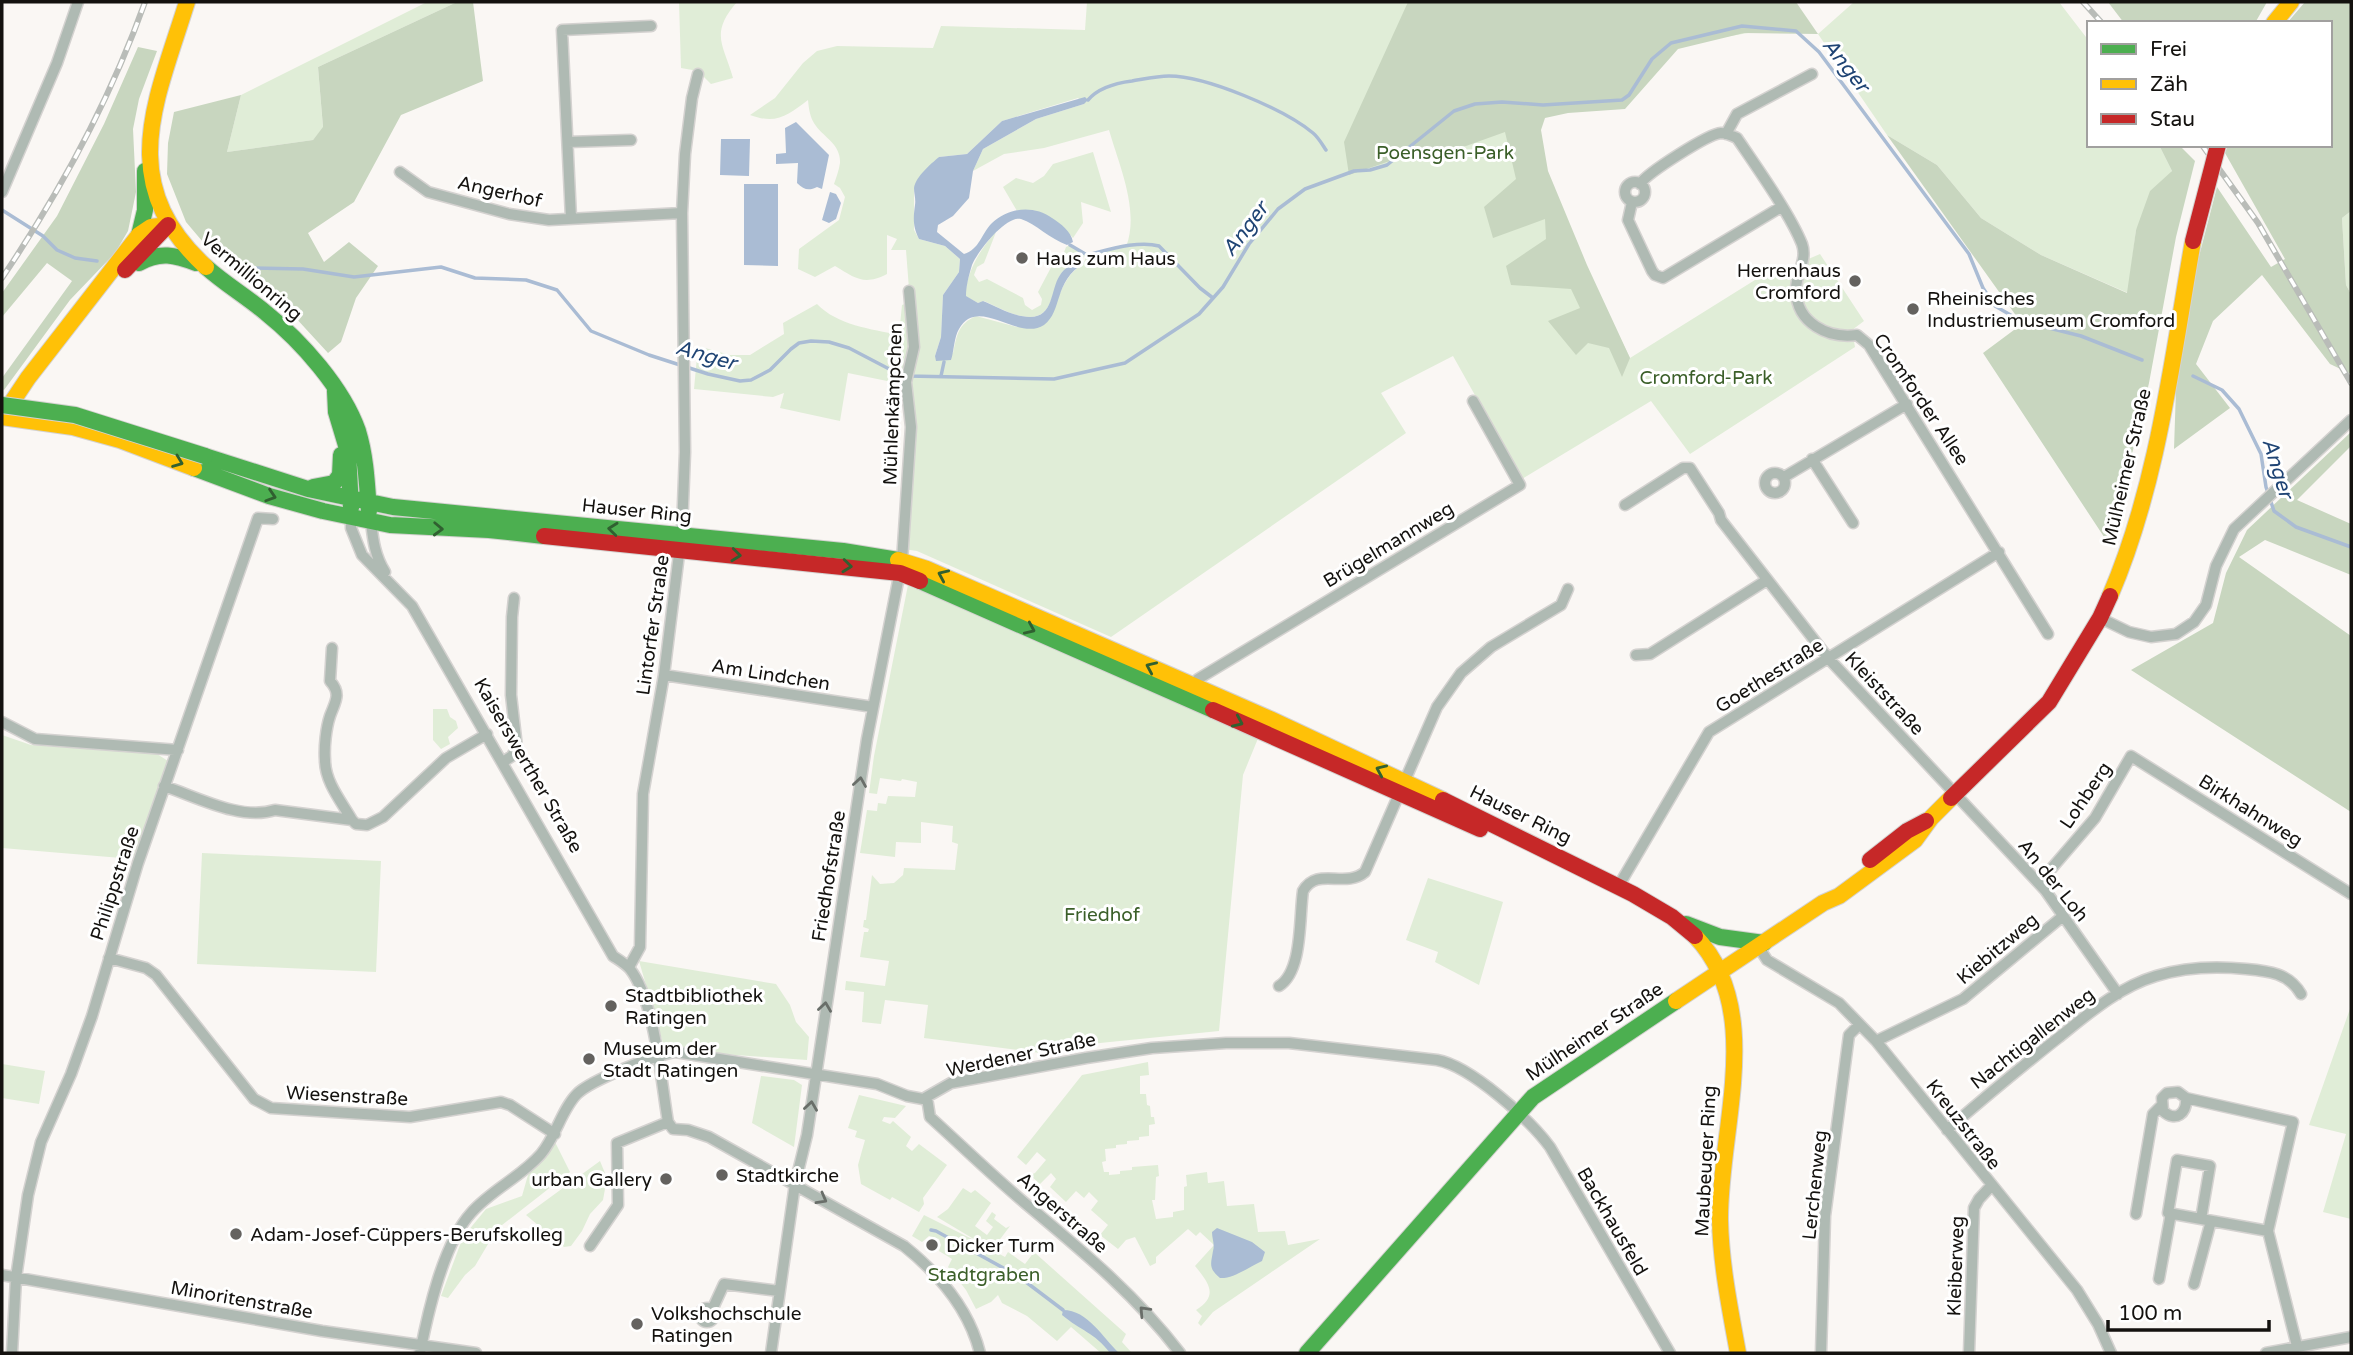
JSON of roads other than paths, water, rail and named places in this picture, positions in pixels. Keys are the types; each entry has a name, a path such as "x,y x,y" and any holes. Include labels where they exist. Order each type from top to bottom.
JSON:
{"main road":[{"path":"139,235 145,210 144,176 155,109 187,2"},
{"path":"2276,21 2291,2"},
{"name":"Mülheimer Straße","path":"1307,1353 1532,1097 1823,903 1835,888 1881,851 1931,818 2049,702 2101,618 2126,558 2150,475 2193,241 2217,147"},
{"name":"Vermillionring","path":"148,159 155,188 169,225 179,241 202,265 284,328 325,375 349,410 358,434 371,522"},
{"path":"169,225 151,227 139,235 28,378 2,416 73,427 108,437 269,496 371,522"},
{"path":"117,280 135,257 169,225"},
{"path":"91,299 154,254 173,255 202,265"},
{"name":"Vermillionring","path":"335,391 336,412 348,452 351,518"},
{"path":"2,405 75,415 308,489 368,501"},
{"name":"Vermillionring","path":"308,489 334,483 340,475 342,432"},
{"name":"Hauser Ring","path":"368,501 393,507 680,542"},
{"name":"Hauser Ring","path":"371,522 844,551 901,567 927,569 1618,887 1677,921 1720,937 1761,945"},
{"name":"Hauser Ring","path":"1677,921 1695,936 1721,972"},
{"name":"Maubeuger Ring","path":"1721,972 1729,998 1734,1033 1720,1218 1722,1253 1738,1353"}],"street":[{"path":"2,192 45,92 78,2"},
{"path":"571,218 562,30 652,26"},
{"name":"Lintorfer Straße","path":"629,967 640,947 643,794 664,675 680,542 685,452 682,213 685,154 698,74"},
{"path":"1781,207 1663,278 1652,271 1628,220 1632,202 1625,191 1632,183 1640,184 1662,165 1715,135 1726,134 1737,114 1812,74"},
{"name":"Cromforder Allee","path":"1726,134 1737,138 1801,244 1804,254 1797,274 1795,292 1802,313 1813,325 1829,334 1842,337 1857,335 1869,345 2048,634"},
{"path":"568,142 631,140"},
{"name":"Angerhof","path":"400,172 428,192 509,214 549,220 682,213"},
{"name":"Mühlenkämpchen","path":"901,567 911,427 906,382 914,347 909,291"},
{"name":"Brügelmannweg","path":"1189,691 1198,679 1520,485 1473,401"},
{"path":"1784,478 1907,404"},
{"path":"2101,618 2129,632 2151,637 2176,634 2194,622 2206,605 2216,566 2234,529 2351,420"},
{"path":"1812,459 1853,523"},
{"name":"Kleiststraße","path":"1625,505 1683,468 1690,468 1721,520 1829,659 1955,794"},
{"name":"Philippstraße","path":"12,1353 16,1278 28,1195 40,1145 71,1074 164,786 258,518 273,519"},
{"name":"Kaiserswerther Straße","path":"351,518 351,528 362,555 412,606 613,956 629,967 642,992 656,1055"},
{"name":"Kaiserswerther Straße","path":"371,522 378,560 391,583"},
{"name":"Goethestraße","path":"1618,887 1709,732 1999,552"},
{"name":"Friedhofstraße","path":"771,1353 795,1184 807,1135 873,707 901,567"},
{"path":"1636,654 1650,654 1767,580"},
{"path":"1279,986 1285,982 1295,966 1303,891 1307,883 1318,878 1351,880 1365,872 1437,707 1461,673 1491,647 1561,605 1568,589"},
{"path":"503,762 512,757 517,747 511,695 514,598"},
{"path":"332,648 330,681 337,689 338,697 331,715 324,761 329,781 356,824 367,825 383,817 446,758 487,734"},
{"name":"Am Lindchen","path":"664,675 873,707"},
{"path":"2,722 34,739 178,750"},
{"name":"Lohberg","path":"2039,883 2095,818 2131,756"},
{"name":"Birkhahnweg","path":"2131,756 2351,894"},
{"path":"164,786 246,814 263,814 275,810 352,820"},
{"name":"An der Loh","path":"1955,794 2039,883 2118,993"},
{"name":"Kiebitzweg","path":"1876,1041 1963,999 2063,916"},
{"name":"Kreuzstraße","path":"1761,945 1767,960 1839,1003 1876,1041 2077,1290 2098,1324 2111,1353"},
{"name":"Wiesenstraße","path":"108,958 146,968 156,975 254,1099 271,1108 398,1117 501,1102 555,1134"},
{"name":"Nachtigallenweg","path":"1947,1130 2091,1011 2118,993 2156,976 2206,967 2277,973 2295,984 2301,994"},
{"name":"Lerchenweg","path":"1821,1353 1825,1216 1849,1035 1859,1025"},
{"name":"Werdener Straße","path":"656,1055 675,1052 816,1074 877,1084 912,1098 927,1098 951,1083 1152,1048 1226,1043 1289,1043 1319,1049 1376,1051 1437,1059 1467,1071 1518,1113"},
{"path":"1362,1057 1376,1051"},
{"path":"421,1349 432,1299 461,1227 480,1204 540,1154 555,1134 577,1094 656,1055 671,1125"},
{"path":"2136,1214 2153,1114 2168,1093 2178,1092 2186,1098 2293,1122 2268,1231 2297,1346"},
{"name":"Angerstraße","path":"927,1098 930,1117 1023,1202 1105,1271 1151,1317 1180,1353"},
{"path":"2161,1106 2168,1116 2175,1117 2187,1108 2186,1098"},
{"name":"Backhausfeld","path":"1518,1113 1550,1147 1670,1353"},
{"path":"590,1247 618,1205 617,1143 671,1125 709,1137 888,1237 927,1266 959,1305 977,1340 980,1353"},
{"path":"2194,1284 2206,1220 2210,1166 2177,1160 2168,1213 2171,1213 2206,1220 2268,1231"},
{"name":"Kleiberweg","path":"1969,1353 1974,1208 1991,1186"},
{"path":"2159,1279 2171,1213"},
{"name":"Minoritenstraße","path":"2,1275 421,1349 476,1353"},
{"path":"712,1310 724,1283 779,1291"},
{"path":"2266,1353 2351,1337"}],"water":[{"path":"1085,97 1088,100 1084,104 1036,119 983,149 973,171 969,198 953,216 938,225 937,232 964,254 977,245 992,223 1014,211 1037,211 1065,228 1073,242 1067,245 1027,221 1015,219 1000,228 975,259 966,296 978,303 983,301 1018,315 1030,317 1043,313 1062,272 1081,259 1084,263 1067,279 1054,312 1044,325 1034,329 1022,328 977,316 967,320 959,329 951,360 936,361 941,337 943,295 959,272 960,259 945,246 919,239 914,219 914,188 918,179 939,157 967,154 1002,121"},
{"path":"796,122 829,155 822,189 807,189 797,183 798,163 776,164 776,154 786,153 785,128"},
{"path":"721,139 750,139 749,176 720,175"},
{"path":"744,184 778,184 778,266 744,265"},
{"path":"830,192 836,194 841,203 836,219 829,223 822,220"},
{"path":"1217,1228 1252,1242 1265,1252 1262,1261 1236,1275 1220,1278 1211,1266 1214,1246 1212,1232"},
{"name":"Stadtgraben","path":"1063,1310 1072,1311 1087,1320 1119,1353 1110,1353 1093,1336 1062,1315"}],"waterway":[{"name":"Anger","path":"250,268 303,269 354,277 441,267 475,278 526,280 557,290 591,331 649,355 740,381 751,380 770,370 799,343 811,341 829,342 849,348 908,376 1054,379 1125,363 1199,314 1223,287 1249,244 1278,209 1305,189 1354,171 1387,165 1454,111 1475,104 1502,102 1543,105 1622,100 1629,95 1652,59 1671,43 1742,26 1796,31 1819,52 1969,254 1983,288 1995,306 2021,321 2081,336 2142,360"},
{"path":"1088,100 1108,86 1120,83 1169,76 1185,77 1264,104 1313,133 1326,150"},
{"name":"Anger","path":"2,210 43,236 57,250 75,258 97,261"},
{"path":"1070,245 1087,255 1133,245 1159,246 1213,298"},
{"path":"941,376 944,362"},
{"name":"Anger","path":"2193,376 2222,390 2239,409 2261,454 2266,487 2274,511 2296,527 2351,547"},
{"path":"931,1230 1018,1276 1063,1310"}],"railway":[{"path":"2,278 64,179 100,110 145,2"},
{"path":"2083,2 2100,21"},
{"path":"2203,147 2258,223 2351,383"}],"place":[{"name":"Haus zum Haus","path":"1022,258"},
{"name":"Herrenhaus Cromford","path":"1855,281"},
{"name":"Rheinisches Industriemuseum Cromford","path":"1913,309"},
{"name":"Stadtbibliothek Ratingen","path":"611,1006"},
{"name":"Museum der Stadt Ratingen","path":"589,1059"},
{"name":"Stadtkirche","path":"722,1175"},
{"name":"urban Gallery","path":"666,1179"},
{"name":"Adam-Josef-Cüppers-Berufskolleg","path":"236,1234"},
{"name":"Dicker Turm","path":"932,1245"},
{"name":"Volkshochschule Ratingen","path":"637,1324"}],"park label":[{"name":"Poensgen-Park","path":"1445,152"},
{"name":"Cromford-Park","path":"1706,377"},
{"name":"Friedhof","path":"1102,914"}]}
